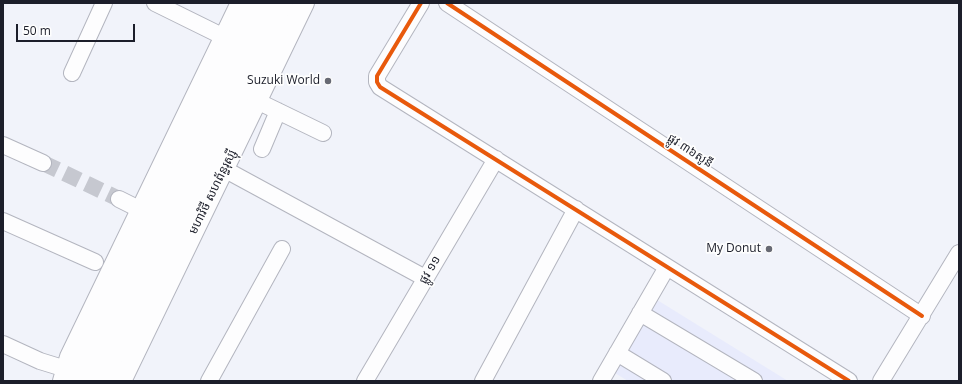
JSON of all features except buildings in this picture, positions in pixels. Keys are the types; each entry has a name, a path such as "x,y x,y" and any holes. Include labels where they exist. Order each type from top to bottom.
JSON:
{"highway":[{"path":"206,139 262,3"},
{"path":"69,377 89,363 206,139 282,3"},
{"name":"មហាវិថី សហព័ន្ធរុស្ស៊ី","path":"117,381 106,368 206,139"}],"main road":[{"path":"69,377 70,356 241,3"},
{"name":"មហាវិថី សហព័ន្ធរុស្ស៊ី","path":"117,381 224,169 304,3"}],"street":[{"path":"72,73 104,3"},
{"path":"155,3 224,37"},
{"path":"421,3 377,76 376,82 380,87 849,381"},
{"name":"ផ្លូវ ៣៦សូនី","path":"447,3 922,316"},
{"path":"257,101 323,133"},
{"path":"262,149 278,111"},
{"path":"3,145 43,163"},
{"name":"ផ្លូវ ១១","path":"365,381 496,159"},
{"path":"224,169 426,278"},
{"path":"119,199 141,210"},
{"path":"483,381 576,209"},
{"path":"3,221 95,262"},
{"path":"209,381 282,249"},
{"path":"881,381 959,253"},
{"path":"601,381 667,267"},
{"path":"640,313 754,381"},
{"path":"3,344 40,361 69,377"},
{"path":"617,353 663,381"}],"shaded area":[{"path":"654,298 788,381 628,381 610,370"}],"tunnel":[{"path":"43,163 119,199"}],"cycle path":[{"path":"421,3 377,76 377,82 380,87 849,381"},
{"path":"447,3 922,316"}],"place":[{"name":"Suzuki World","path":"328,81"},
{"name":"My Donut","path":"769,249"}]}
